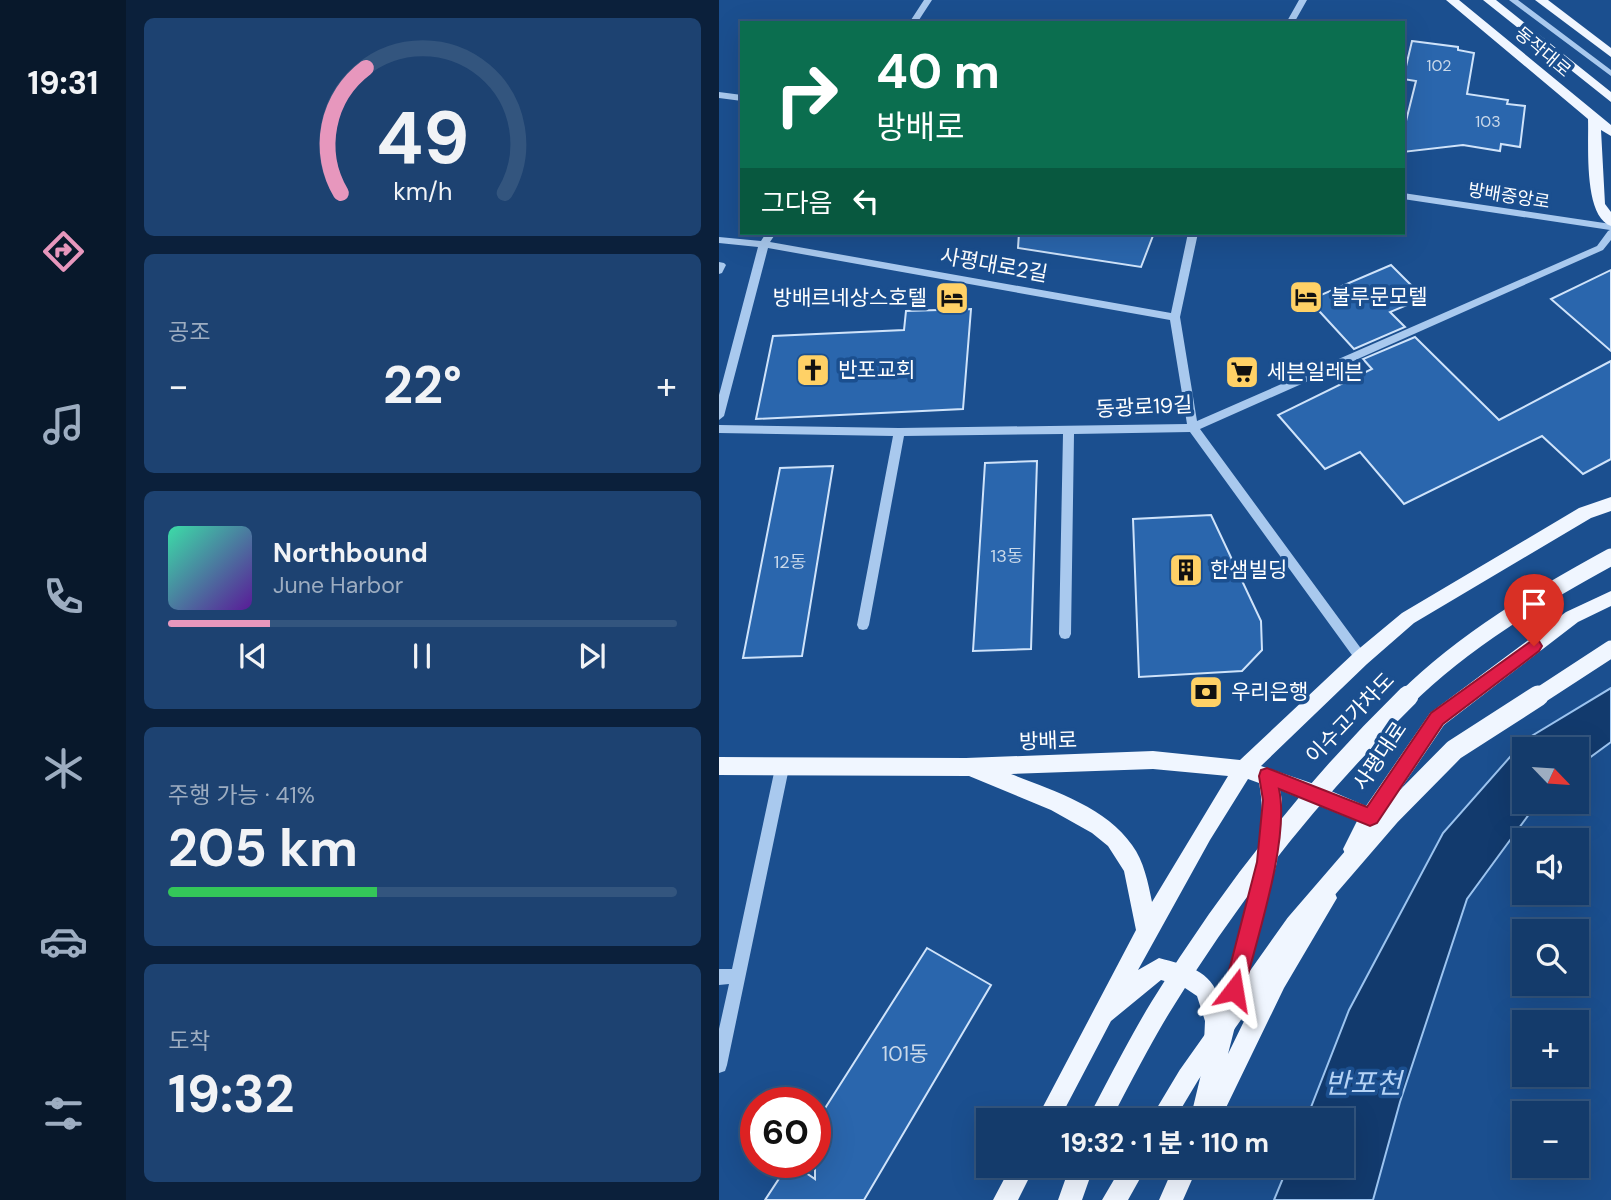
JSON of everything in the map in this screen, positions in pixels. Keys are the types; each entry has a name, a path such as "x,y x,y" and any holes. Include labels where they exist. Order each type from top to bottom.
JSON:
{"main road":[{"name":"동작대로","path":"1452,0 1611,132"},
{"name":"동작대로","path":"1489,0 1611,98"},
{"name":"동작대로","path":"1541,0 1611,54"},
{"path":"1594,118 1598,204 1611,225"},
{"path":"1052,1108 1097,1021 1203,832 1244,769 1361,658 1408,618 1585,513 1611,505"},
{"name":"이수고가차도","path":"1106,1108 1160,1009 1248,876 1340,761 1424,680 1505,619 1611,557"},
{"name":"사평대로","path":"1214,1108 1276,980 1322,907 1370,817 1437,719 1572,617 1611,598"},
{"path":"1169,1108 1296,924 1390,815 1454,750 1611,649"},
{"name":"방배로","path":"719,766 966,767 1153,760 1244,769 1370,817"},
{"path":"966,767 1026,789 1095,824 1112,837 1126,853 1137,885 1147,931"},
{"path":"1202,1108 1267,862 1272,800 1267,776"},
{"path":"1097,1021 1139,982 1159,969 1187,976 1206,989 1216,1021 1214,1066"},
{"path":"1005,1200 1017,1178"},
{"path":"1070,1200 1078,1178"},
{"path":"1114,1200 1128,1178"},
{"path":"1171,1200 1181,1178"}],"street":[{"path":"922,0 928,0"},
{"path":"914,21 928,0"},
{"path":"1290,21 1302,0"},
{"name":"동작대로","path":"1513,0 1611,74"},
{"path":"719,95 740,98"},
{"name":"방배중앙로","path":"1405,196 1611,225"},
{"name":"동광로19길","path":"719,429 899,432 1193,428 1600,248 1611,233"},
{"path":"719,416 764,244 770,235"},
{"path":"1193,235 1175,317 1193,428 1361,658"},
{"name":"사평대로2길","path":"719,240 764,244 1175,317"},
{"path":"1065,634 1069,429"},
{"path":"863,625 899,432"},
{"path":"719,977 738,976 782,768"}],"lane":[{"path":"719,1065 738,976"}],"water":[{"name":"반포천","path":"1611,688 1611,742 1589,758 1589,737 1530,737"},
{"name":"반포천","path":"1512,755 1512,814 1529,814 1519,828 1512,828 1512,838 1467,899 1400,1102 1373,1200 1274,1200 1283,1178 1354,1178 1354,1108 1311,1108 1349,1010 1443,833"}],"building":[{"path":"1412,41 1458,47 1458,50 1474,53 1467,94 1508,100 1507,104 1525,106 1520,147 1501,144 1500,151 1463,145 1405,152 1405,125 1416,81 1405,79"},
{"path":"1019,235 1153,235 1141,267 1018,248"},
{"path":"1391,265 1424,298 1390,312 1405,327 1354,349 1309,300"},
{"path":"1611,270 1611,351 1551,299"},
{"path":"971,309 963,409 756,419 773,336 904,330 906,311"},
{"path":"1415,337 1499,420 1611,361 1611,459 1583,474 1542,436 1404,504 1360,452 1325,469 1278,415 1372,369 1363,359"},
{"path":"1037,461 1031,649 973,651 985,463"},
{"path":"833,466 802,656 743,658 780,468"},
{"name":"한샘빌딩","path":"1211,515 1261,621 1262,650 1242,671 1139,677 1133,519"},
{"path":"927,948 991,985 864,1200 765,1200 779,1178 831,1178 831,1099"}],"place":[{"name":"불루문모텔","path":"1306,297"},
{"name":"방배르네상스호텔","path":"952,298"},
{"name":"반포교회","path":"813,370"},
{"name":"세븐일레븐","path":"1242,372"},
{"name":"한샘빌딩","path":"1186,570"},
{"name":"우리은행","path":"1206,692"}],"route":[{"path":"1234,990 1267,862 1272,821 1272,800 1267,776 1370,817 1437,719 1534,646"}]}
